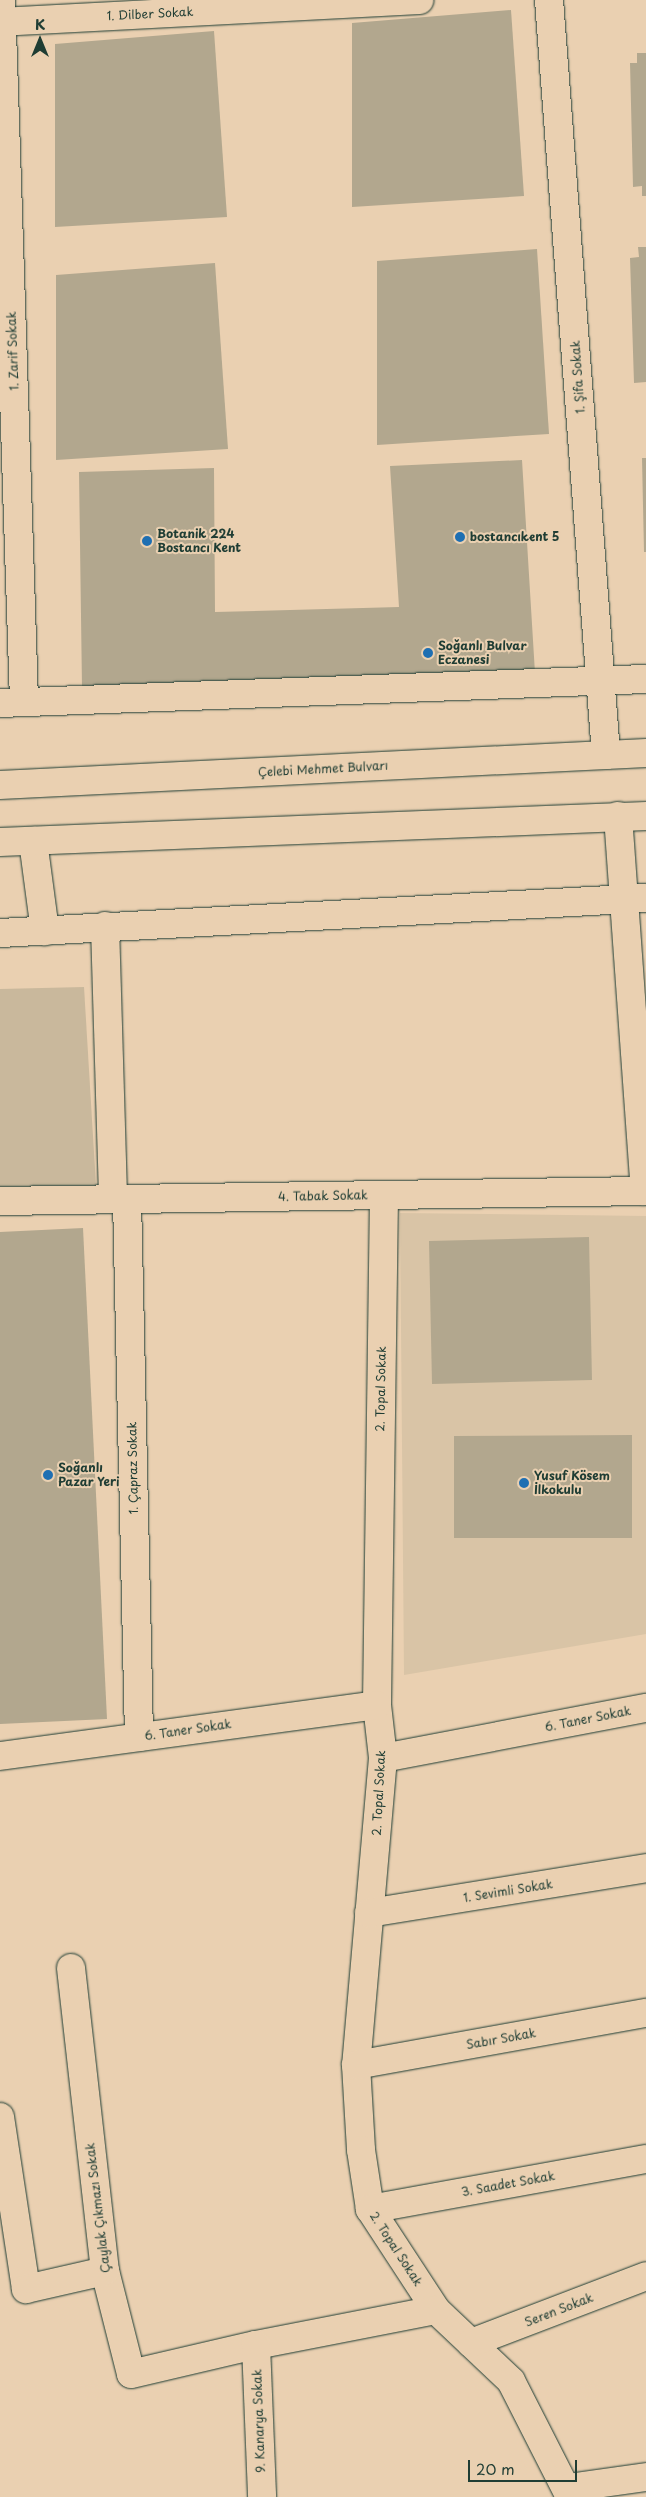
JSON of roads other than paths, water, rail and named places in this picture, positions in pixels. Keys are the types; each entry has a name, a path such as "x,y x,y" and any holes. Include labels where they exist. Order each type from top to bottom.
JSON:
{"street":[{"name":"1. Dilber Sokak","path":"1,15 419,0"},
{"name":"1. Şifa Sokak","path":"549,0 606,755"},
{"name":"1. Zarif Sokak","path":"1,15 12,703"},
{"path":"12,703 646,679"},
{"name":"Çelebi Mehmet Bulvarı","path":"0,785 646,753"},
{"path":"618,816 634,899 646,1191"},
{"path":"0,842 646,816"},
{"path":"33,841 44,931"},
{"path":"0,933 634,899"},
{"name":"1. Çapraz Sokak","path":"105,926 120,1198 139,1737"},
{"name":"4. Tabak Sokak","path":"0,1201 646,1191"},
{"name":"2. Topal Sokak","path":"384,1196 377,1705 383,1758 356,2065 361,2150 370,2209 436,2310 511,2381 569,2492"},
{"name":"6. Taner Sokak","path":"0,1756 377,1705"},
{"name":"6. Taner Sokak","path":"383,1758 646,1708"},
{"name":"1. Sevimli Sokak","path":"369,1913 646,1868"},
{"name":"Çaylak Çıkmazı Sokak","path":"71,1968 104,2271 131,2374 256,2345 436,2310"},
{"name":"Sabır Sokak","path":"356,2065 646,2013"},
{"path":"0,2117 26,2289 104,2271"},
{"name":"3. Saadet Sokak","path":"370,2209 646,2160"},
{"name":"Seren Sokak","path":"471,2343 646,2276"},
{"name":"9. Kanarya Sokak","path":"256,2345 262,2497"},
{"path":"569,2492 646,2477"}],"place":[{"name":"bostancıkent 5","path":"460,537"},
{"name":"Botanik 224 Bostancı Kent","path":"147,541"},
{"name":"Soğanlı Bulvar Eczanesi","path":"428,653"},
{"name":"Soğanlı Pazar Yeri","path":"48,1475"},
{"name":"Yusuf Kösem İlkokulu","path":"524,1483"}]}
